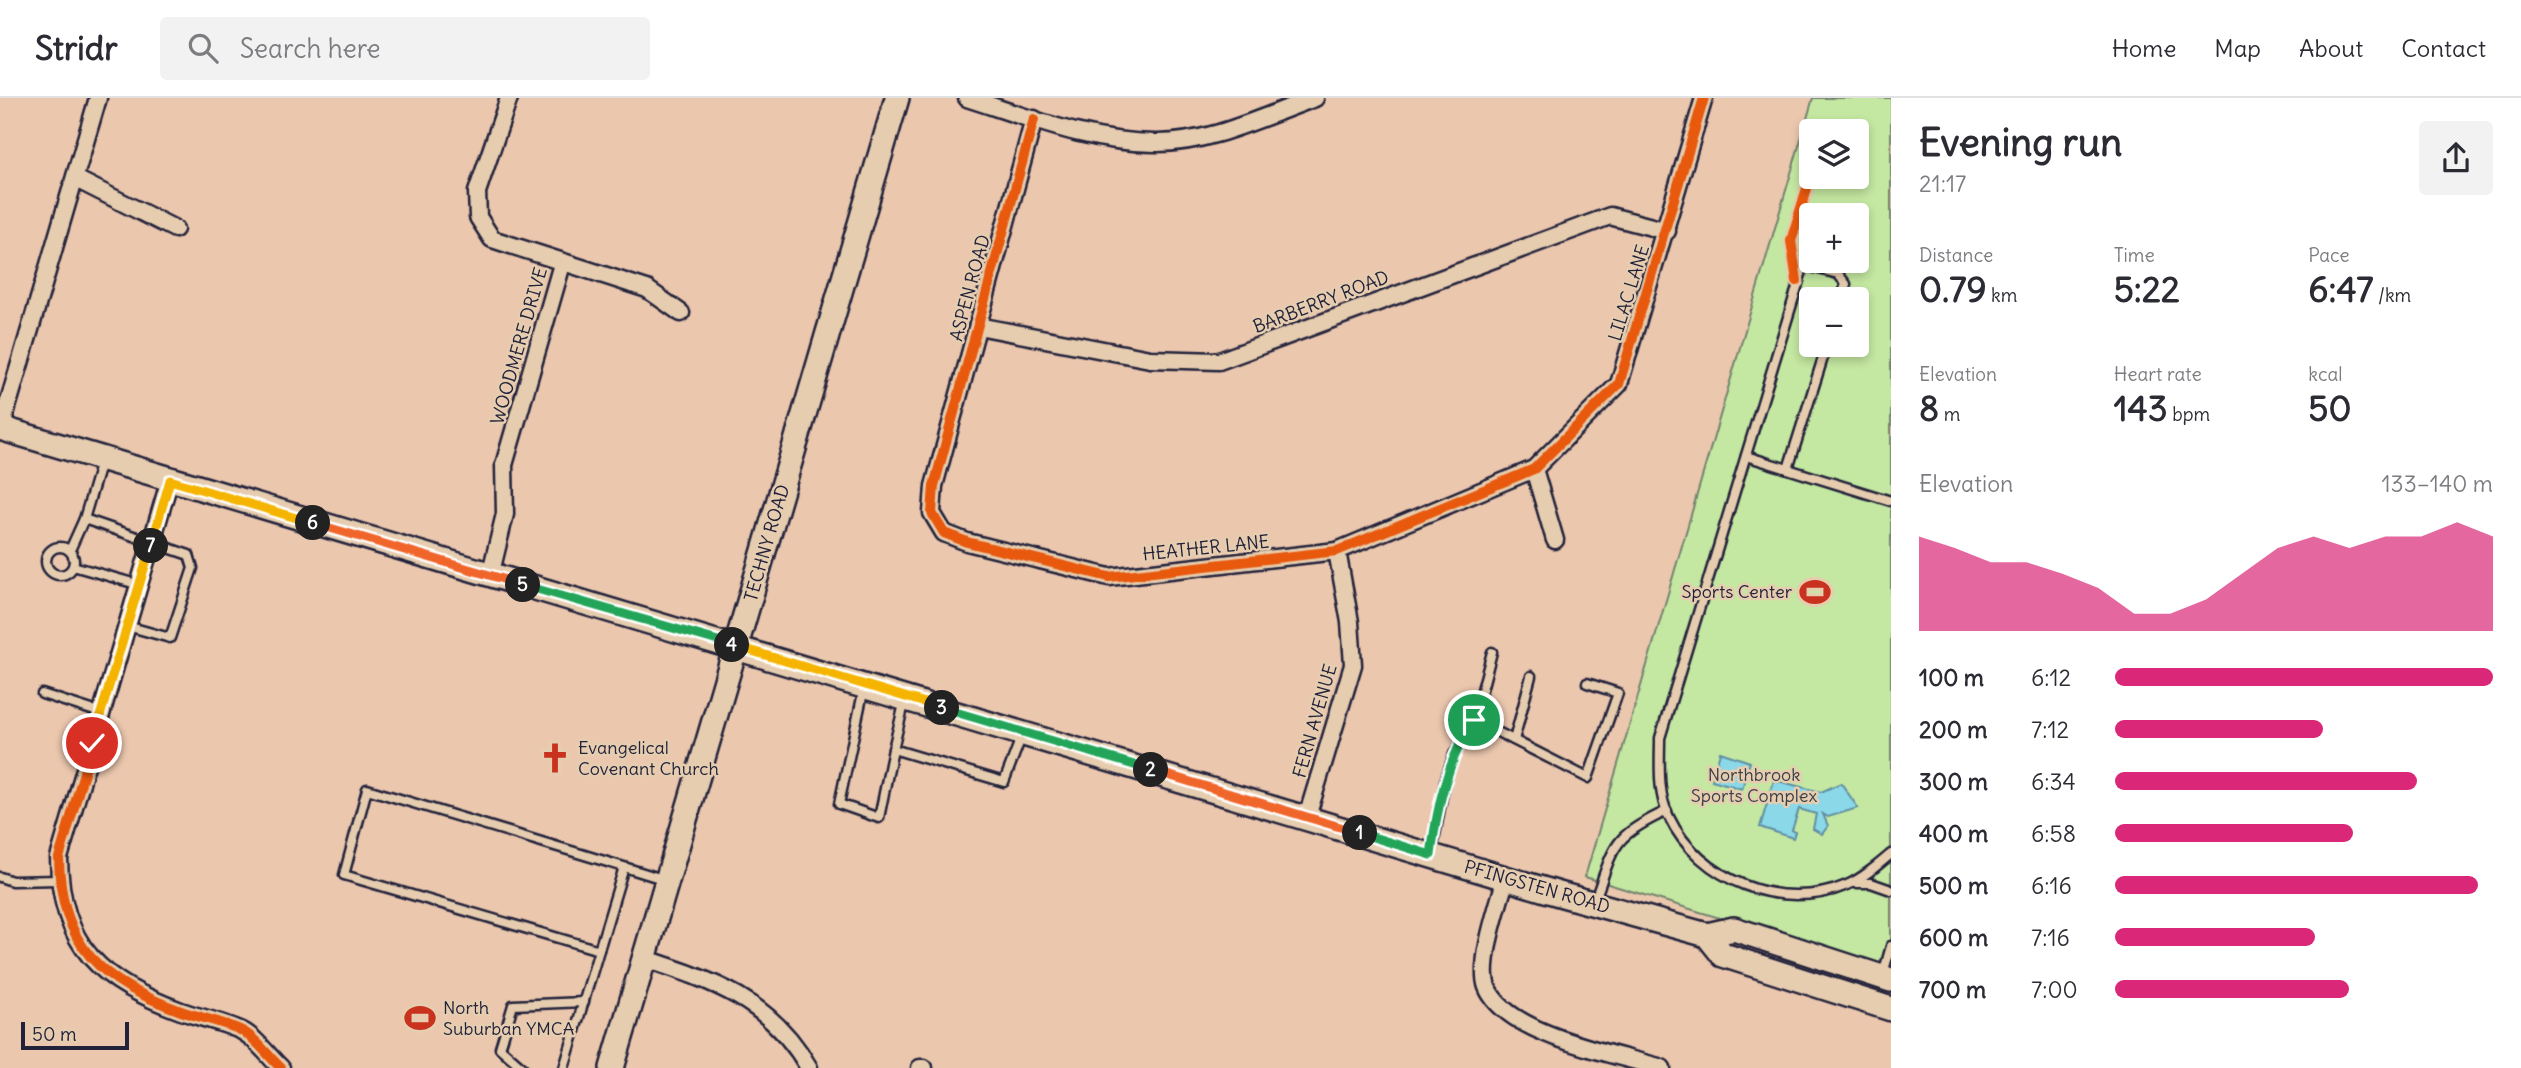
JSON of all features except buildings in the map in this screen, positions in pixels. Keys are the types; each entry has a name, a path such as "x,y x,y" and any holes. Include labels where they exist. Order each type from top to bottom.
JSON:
{"main road":[{"name":"TECHNY ROAD","path":"612,1068 897,98"},
{"name":"PFINGSTEN ROAD","path":"1,428 1594,904 1707,935 1734,929 1886,979"},
{"name":"PFINGSTEN ROAD","path":"1707,935 1723,955 1883,1006"},
{"path":"1883,1006 1886,979"}],"street":[{"path":"1,428 76,179 97,98"},
{"name":"WOODMERE DRIVE","path":"489,576 505,514 504,466 562,264 492,239 478,218 477,192 509,98"},
{"path":"967,98 1086,135 1155,143 1186,140 1227,130 1315,98"},
{"name":"LILAC LANE","path":"1534,469 1619,384 1667,231 1704,98"},
{"name":"ASPEN ROAD","path":"940,465 1034,119"},
{"path":"76,179 175,229"},
{"name":"BARBERRY ROAD","path":"978,326 1150,359 1219,361 1610,216 1667,231"},
{"path":"562,264 647,289 681,313"},
{"name":"HEATHER LANE","path":"940,465 930,502 937,524 944,533 967,542 1109,577 1337,551 1534,469"},
{"path":"1534,469 1555,540"},
{"path":"170,480 59,858 60,892 71,925 105,973 129,991 244,1032 281,1068"},
{"name":"FERN AVENUE","path":"1307,817 1353,665 1350,622 1337,551"},
{"path":"1506,878 1488,939 1486,986 1506,1013 1537,1031 1662,1068"},
{"path":"643,958 714,981 757,1007 768,1015 800,1051 809,1068"}],"lane":[{"path":"1845,287 1846,284 1838,274 1807,266 1802,271 1660,738 1660,783 1667,811 1686,847 1705,864 1738,883 1774,893 1810,894 1851,883 1871,883 1891,890"},
{"path":"1788,469 1823,357"},
{"path":"1746,456 1891,501"},
{"path":"70,550 84,519 102,459"},
{"path":"84,519 188,555 193,568 170,638 127,626"},
{"path":"61,546 70,550 74,558 73,566 67,573 58,575 47,566 46,557 52,549 61,546"},
{"path":"73,566 140,585"},
{"path":"1431,855 1445,781 1454,754 1474,720 1492,652"},
{"path":"1514,740 1531,676"},
{"path":"1474,720 1588,778 1618,693 1587,683"},
{"path":"865,685 839,804 879,818 905,697"},
{"path":"43,694 101,713"},
{"path":"893,749 1004,782 1023,732"},
{"path":"599,950 344,875 367,789 666,880"},
{"path":"1594,904 1615,845 1621,837 1633,827 1667,811"},
{"path":"1851,883 1889,858"},
{"path":"564,1068 624,867"},
{"path":"0,877 12,881 59,880"},
{"path":"1886,979 1891,946"},
{"path":"523,1068 500,1048 513,1005 584,1002"}],"green space":[{"name":"Northbrook Sports Complex","path":"1813,98 1891,98 1891,970 1585,877 1799,146 1799,189 1869,189 1869,119 1807,119"}],"water":[{"path":"1720,752 1750,762 1742,789 1712,780"},
{"path":"1774,780 1821,792 1841,783 1858,808 1828,817 1823,814 1828,826 1822,834 1813,829 1816,814 1799,809 1792,830 1795,832 1793,838 1760,827"}],"cycle path":[{"path":"1034,119 934,486 932,513 944,533 967,542 1109,577 1337,551 1534,469 1619,384 1704,98"},
{"path":"1797,281 1791,241 1807,189"},
{"path":"170,479 59,858 61,889 67,915 77,938 91,957 108,973 153,1000 242,1031 281,1068"}],"place":[{"name":"Sports Center","path":"1815,592"},
{"name":"Evangelical Covenant Church","path":"555,758"},
{"name":"North Suburban YMCA","path":"420,1018"}],"route":[{"path":"92,743 170,480 489,576 737,646 1431,855 1435,822 1445,781 1454,754 1474,720"}]}
